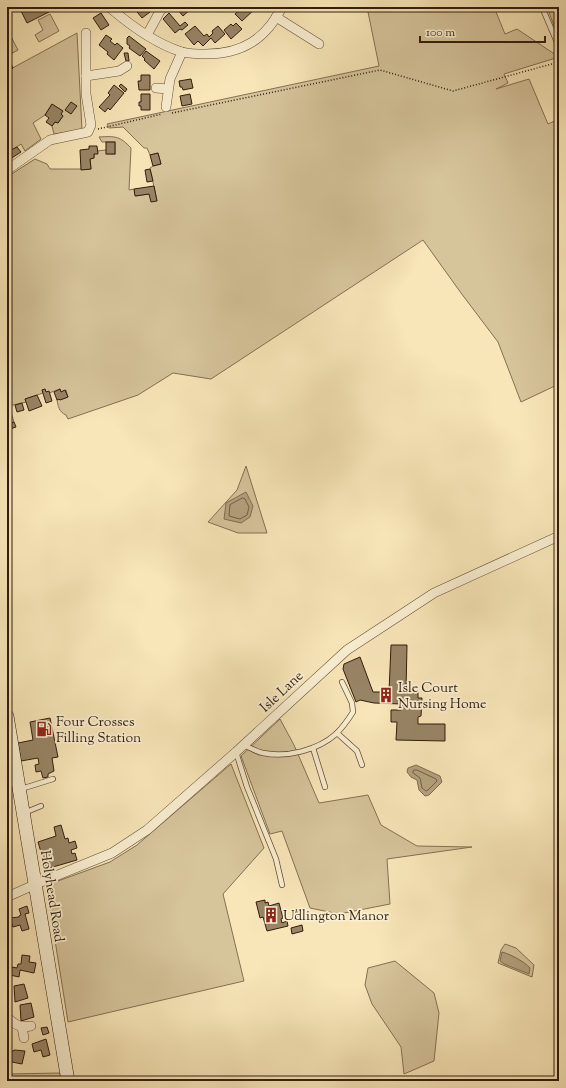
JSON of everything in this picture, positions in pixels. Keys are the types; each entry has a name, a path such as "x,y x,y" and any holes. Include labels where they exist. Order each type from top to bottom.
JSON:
{"main road":[{"name":"Holyhead Road","path":"7,716 10,750 20,789 68,1081"}],"street":[{"path":"109,7 147,35 182,52 193,54 213,54 236,51 258,38 276,17 282,7"},
{"path":"147,35 157,16 164,7"},
{"path":"276,17 319,44"},
{"path":"7,170 50,140 88,132 91,125 86,94 86,33"},
{"path":"167,111 170,79 182,52"},
{"path":"86,76 118,71 127,66"},
{"path":"156,88 168,88"},
{"name":"Isle Lane","path":"7,897 112,853 147,830 236,752 347,650 434,593 559,536"},
{"path":"7,1017 12,1022 26,1027 24,1038"}],"lane":[{"path":"542,7 559,47"},
{"path":"243,745 262,753 274,755 288,754 313,748 325,742 337,733 353,712 352,703 342,682"},
{"path":"337,733 357,751 362,766"},
{"path":"313,748 325,787"},
{"path":"236,752 247,788 276,859 282,886"},
{"path":"20,789 53,779"},
{"path":"23,814 41,806"}],"path":[{"path":"88,132 167,111 380,70 453,91 559,62"}],"shaded area":[{"path":"367,7 494,7 505,34 517,29 559,57 504,74 508,83 496,89 529,79 548,124 559,119 559,384 521,402 498,342 423,240 211,379 173,373 138,395 68,419 66,415 60,411 57,400 68,397 66,390 61,392 60,389 49,393 46,392 45,389 42,390 43,393 25,399 26,402 9,406 14,422 7,424 7,177 35,159 47,164 50,169 91,169 90,159 94,158 94,154 97,151 106,150 107,154 115,154 115,142 102,142 99,137 113,137 124,141 131,148 129,190 134,189 136,196 149,194 157,201 150,168 161,164 158,153 150,155 147,148 144,148 123,127 109,128 107,124 379,66"},
{"path":"547,7 559,7 559,39"},
{"path":"50,14 59,31 39,42 35,35 43,30 38,20"},
{"path":"7,29 18,50 7,56"},
{"path":"77,33 82,130 54,134 52,126 55,122 58,123 63,116 52,104 45,115 33,123 41,139 25,151 21,144 7,153 7,71"},
{"path":"246,466 267,533 238,533 208,522 237,490"},
{"path":"280,719 294,745 319,803 368,795 381,825 417,846 472,847 387,859 390,904 339,914 310,908 282,831 270,834 241,756"},
{"path":"231,764 264,848 223,894 244,981 68,1022 47,890 50,884 110,862 137,845"},
{"path":"505,944 516,948 534,965 532,977 498,963 501,950"},
{"path":"395,961 434,993 439,1013 434,1061 404,1074 401,1047 372,1004 365,985 368,968"},
{"path":"60,1073 61,1081 7,1081 7,1074"}],"water":[{"path":"246,492 253,506 250,517 241,523 224,519 226,503"},
{"path":"416,765 440,776 442,782 429,795 425,796 419,790 417,780 411,777 407,772 408,768"},
{"path":"502,952 517,958 528,966 530,968 529,974 500,961"}],"building":[{"path":"19,7 46,7 49,12 27,23"},
{"path":"133,7 146,7 150,12 142,18"},
{"path":"179,7 193,7 183,16 177,9"},
{"path":"243,7 257,7 242,21 235,14"},
{"path":"101,13 109,25 101,30 93,18"},
{"path":"169,13 180,26 185,22 188,25 175,33 163,19"},
{"path":"236,23 242,29 231,39 224,30 231,24 233,26"},
{"path":"195,26 204,36 207,34 209,37 213,33 212,31 218,26 225,34 215,43 211,38 203,46 198,41 194,45 185,34"},
{"path":"106,35 112,39 110,41 115,45 117,43 123,48 114,60 107,54 108,52 99,45"},
{"path":"129,36 146,49 140,56 129,48 130,46 127,44 127,38"},
{"path":"146,51 160,61 154,69 144,60 145,59 142,56"},
{"path":"124,53 128,53 129,61 126,61"},
{"path":"8,58 13,68 7,71 7,59"},
{"path":"141,75 150,75 150,90 139,90 138,81 141,81"},
{"path":"191,79 193,88 183,90 182,87 180,87 179,81"},
{"path":"121,84 127,89 125,92 119,86"},
{"path":"114,85 124,93 110,110 108,108 105,112 99,107 110,95 108,93"},
{"path":"141,94 150,94 150,110 141,110 139,102 141,102"},
{"path":"190,94 192,104 182,106 180,96"},
{"path":"71,102 77,106 71,114 65,110"},
{"path":"52,104 63,111 61,114 63,116 58,123 55,122 52,126 46,122 49,118 45,115"},
{"path":"106,142 115,142 115,154 106,154"},
{"path":"89,146 97,146 98,154 94,154 94,158 90,159 91,169 81,170 80,150 89,149"},
{"path":"17,147 21,152 7,161 7,152"},
{"path":"158,153 161,164 153,166 150,155"},
{"path":"150,169 153,181 147,182 145,170"},
{"path":"154,186 157,201 151,202 149,194 135,196 134,189"},
{"path":"45,389 46,392 49,391 52,401 46,403 42,390"},
{"path":"60,389 61,392 65,390 68,397 57,400 54,392"},
{"path":"37,395 42,406 29,411 25,399"},
{"path":"22,403 24,410 17,412 15,405"},
{"path":"14,422 16,427 10,429 8,424"},
{"name":"Isle Court Nursing Home","path":"391,645 407,645 406,691 418,692 418,698 422,698 421,716 418,717 418,724 445,724 445,741 396,740 397,722 391,722 391,710 401,710 402,704 374,703 360,700 356,702 343,669 344,664 360,657 373,692 389,692"},
{"path":"50,718 58,757 52,758 54,771 48,774 48,777 43,778 41,771 36,772 35,765 39,764 38,758 21,761 18,743 33,740 30,722"},
{"path":"61,825 65,839 68,838 69,843 75,841 77,848 71,850 72,854 75,853 77,860 46,869 38,842 56,836 54,827"},
{"name":"Udlington Manor","path":"265,900 265,903 268,902 269,906 279,903 283,918 281,919 282,923 287,921 288,926 267,931 263,917 260,918 256,902"},
{"path":"27,906 29,913 25,914 29,929 22,931 20,925 13,927 10,918 19,917 21,915 19,909"},
{"path":"300,909 302,915 293,917 292,911"},
{"path":"302,925 303,931 292,934 291,928"},
{"path":"22,955 30,956 29,962 36,963 34,973 20,970 19,977 10,975 12,967 17,968 18,964 21,964"},
{"path":"24,984 28,998 15,1002 14,986"},
{"path":"31,1003 34,1017 21,1021 20,1005"},
{"path":"47,1027 49,1033 43,1035 41,1028"},
{"path":"46,1039 50,1055 43,1057 41,1050 34,1052 32,1044"},
{"path":"9,1051 25,1051 22,1064 7,1061"}],"place":[{"name":"Isle Court Nursing Home","path":"386,695"},
{"name":"Four Crosses Filling Station","path":"44,729"},
{"name":"Udlington Manor","path":"271,915"}]}
